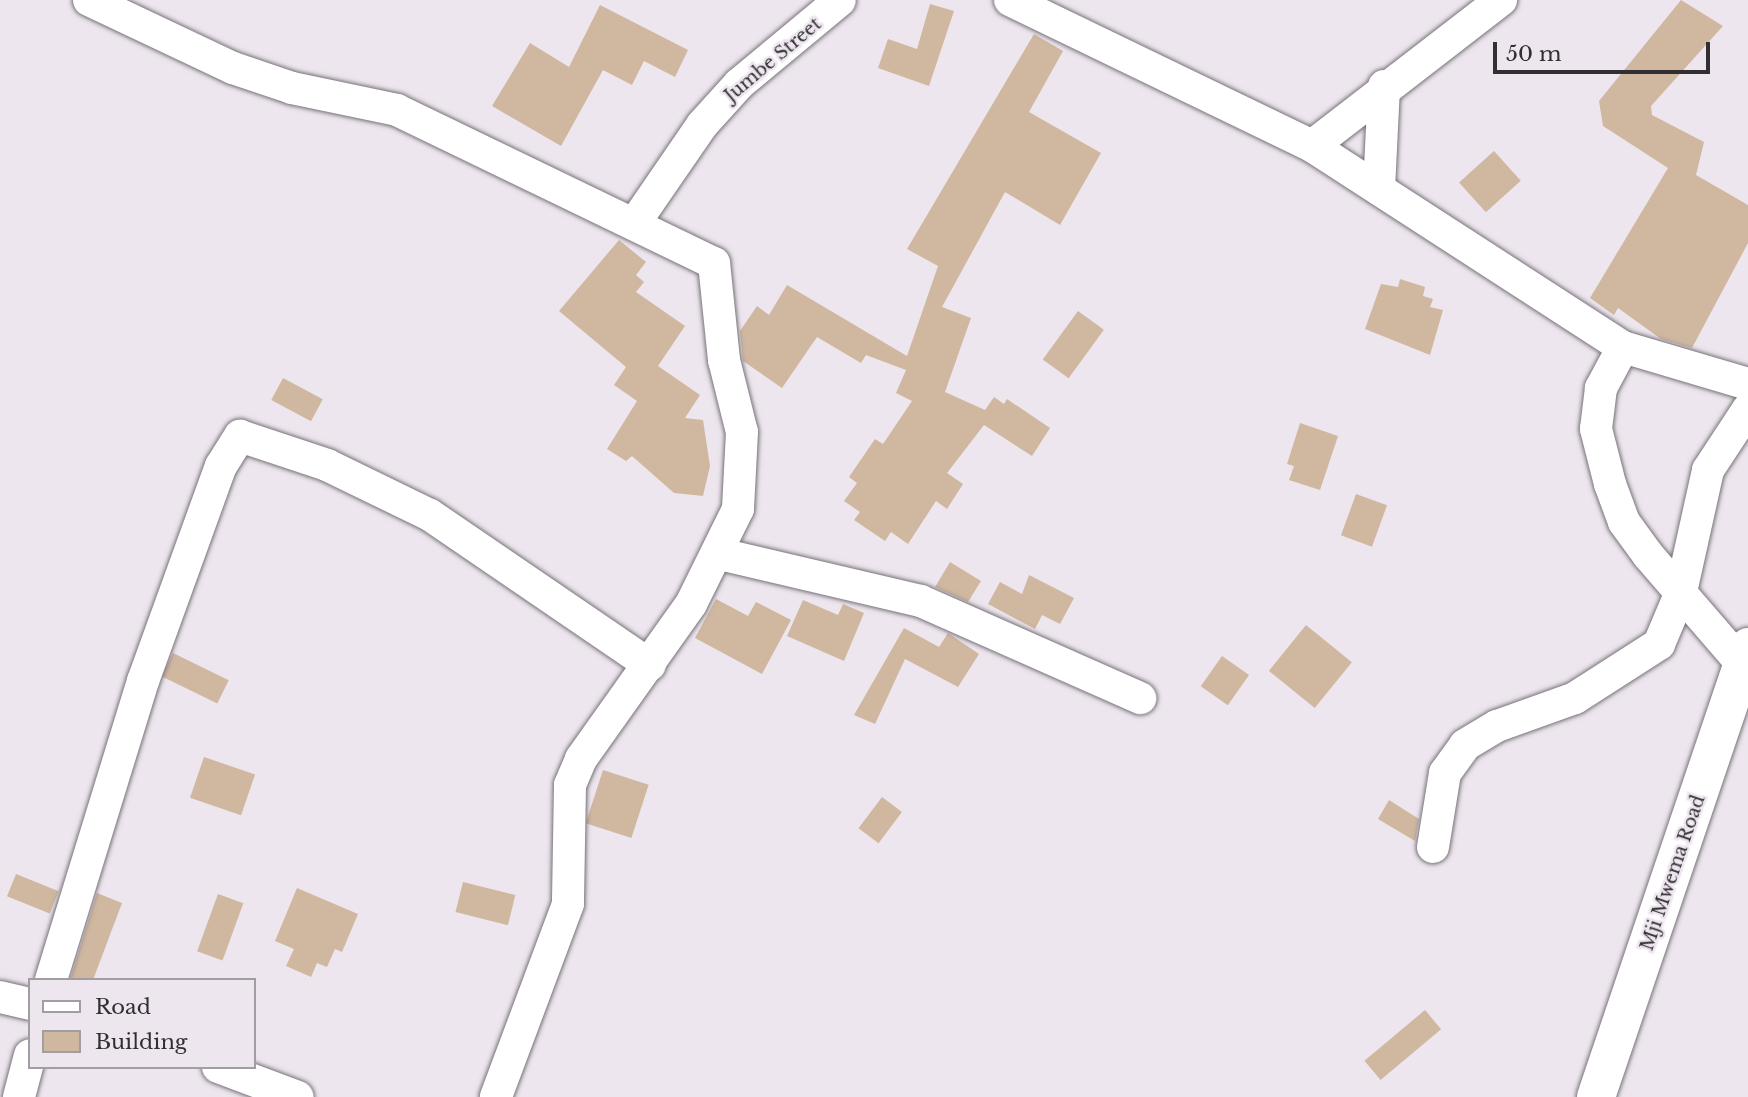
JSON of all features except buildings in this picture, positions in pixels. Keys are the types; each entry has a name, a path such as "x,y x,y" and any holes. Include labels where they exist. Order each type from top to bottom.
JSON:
{"main road":[{"name":"Mji Mwema Road","path":"1596,1097 1736,723 1745,656"}],"street":[{"path":"89,0 244,72 397,110 634,224 703,254 717,276 724,360 742,462 738,509 720,554 650,665 597,730 570,785 568,904 496,1097"},
{"name":"Jumbe Street","path":"634,224 702,125 739,84 840,0"},
{"path":"1010,0 1312,146 1623,347 1748,384"},
{"path":"1312,146 1384,86 1501,0"},
{"path":"1379,190 1384,86"},
{"path":"1623,347 1601,388 1596,429 1625,522 1681,592 1745,656"},
{"path":"1433,847 1451,758 1497,726 1575,698 1644,657 1659,644 1681,592 1708,470 1748,408"},
{"path":"52,978 143,681 221,466 240,436 327,465 430,515 650,665"},
{"path":"720,554 920,601 1140,698"},
{"path":"0,997 28,1004"},
{"path":"19,1097 28,1063"},
{"path":"223,1069 298,1097"}]}
